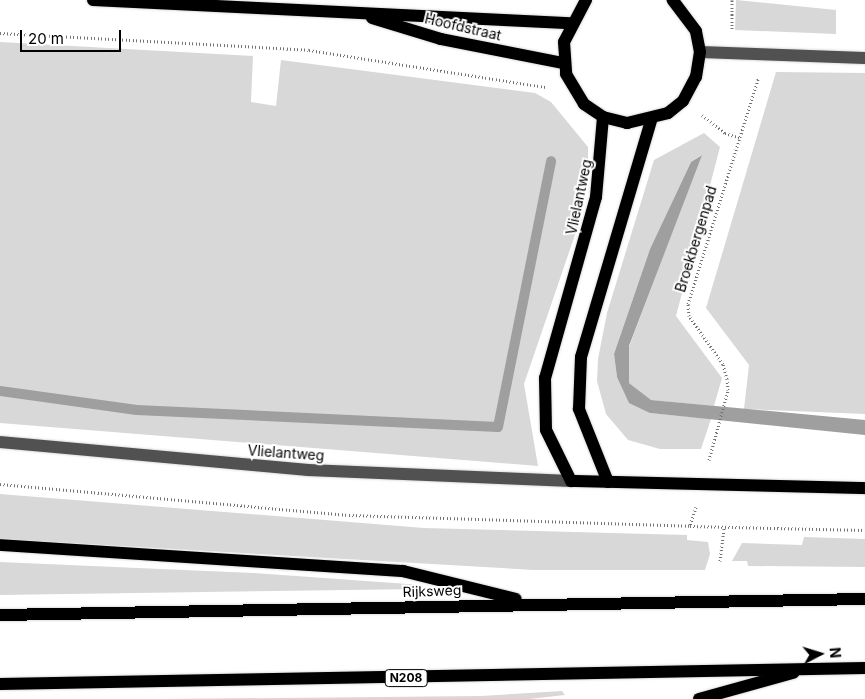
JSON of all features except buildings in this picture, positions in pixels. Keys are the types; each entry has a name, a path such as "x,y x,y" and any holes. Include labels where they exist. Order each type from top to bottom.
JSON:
{"main road":[{"name":"Hoofdstraat","path":"92,0 358,14 446,14 570,23"},
{"path":"586,0 570,23 563,63 570,85 584,104 603,117 627,123 651,120 683,101 696,77 700,52 693,21 673,0"},
{"name":"Hoofdstraat","path":"358,14 442,39 563,63"},
{"name":"Vlielantweg","path":"603,117 603,164 596,197 545,378 546,430 571,482 865,488"},
{"path":"608,482 579,409 582,356 651,120"},
{"path":"0,545 403,571 531,602"},
{"name":"Rijksweg","path":"0,615 531,602 865,599"},
{"name":"N208","path":"699,699 811,668"},
{"name":"N208","path":"0,684 865,668"}],"street":[{"path":"700,52 865,58"},
{"name":"Vlielantweg","path":"0,442 308,470 571,482"}],"path":[{"path":"0,33 309,50 548,87 570,85"},
{"name":"Broekbergenpad","path":"718,426 726,400 723,364 694,324 688,304 766,54"},
{"path":"683,101 725,133 740,138"},
{"path":"0,484 349,515 690,526"},
{"path":"720,561 724,527 865,530"}],"shaded area":[{"path":"736,0 836,10 836,34 735,30"},
{"path":"0,42 253,56 251,102 276,106 281,60 535,93 551,102 588,147 588,175 580,220 524,384 538,466 0,423"},
{"path":"776,72 865,73 865,414 744,409 749,365 706,308"},
{"path":"704,133 720,147 676,316 722,378 714,406 650,400 629,383 629,347 701,155 691,162 650,249 614,354 617,377 650,413 711,419 701,449 660,449 628,440 606,414 597,381 598,359 607,313 654,160"},
{"path":"702,155 629,346 629,383 651,400 865,420 865,435 650,413 629,403 617,377 614,354 650,249 691,162"},
{"path":"0,494 424,528 687,535 687,540 708,542 710,554 705,570 534,570 0,539"},
{"path":"804,537 865,539 865,567 748,566 747,561 732,561 742,543 802,545"},
{"path":"0,562 253,573 422,585 420,589 0,595"},
{"path":"562,691 565,695 529,699 163,699 481,696"}],"waterway":[{"path":"0,391 137,410 498,427 551,161"}]}
